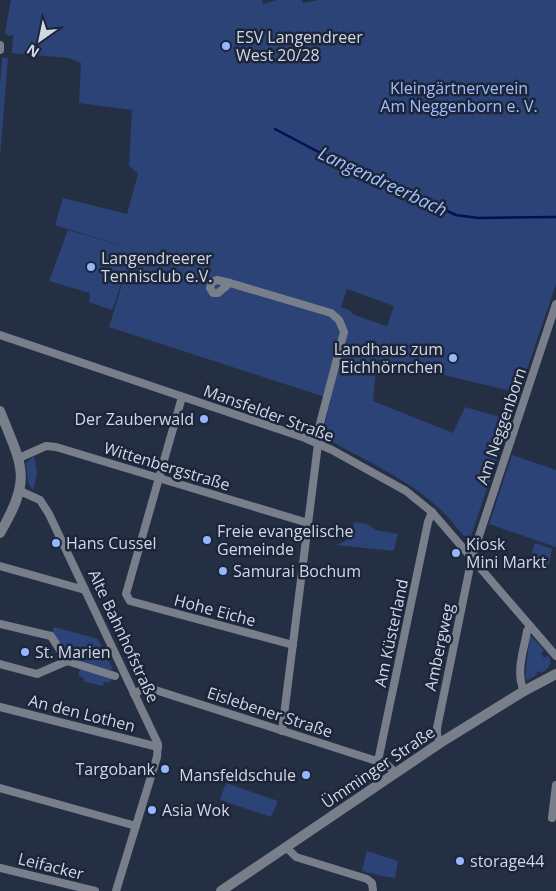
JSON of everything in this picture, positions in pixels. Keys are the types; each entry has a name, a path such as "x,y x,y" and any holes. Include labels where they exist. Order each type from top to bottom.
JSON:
{"street":[{"path":"0,45 0,50"},
{"path":"230,283 220,293 212,291 210,286 212,282 217,280 230,283 331,313 340,322 344,335 317,435 318,444 282,731"},
{"name":"Am Neggenborn","path":"472,557 556,304"},
{"name":"Mansfelder Straße","path":"0,335 318,444 406,491 432,512 556,656"},
{"path":"164,480 182,397"},
{"path":"0,411 19,458 21,481 20,491 14,508 0,533"},
{"name":"Wittenbergstraße","path":"19,458 40,448 52,446 308,523"},
{"name":"Hohe Eiche","path":"164,480 126,594 130,601 293,645"},
{"name":"Alte Bahnhofstraße","path":"20,491 40,500 49,514 158,746"},
{"name":"Am Küsterland","path":"378,761 428,522 432,512"},
{"name":"Ambergweg","path":"440,743 436,728 472,557"},
{"path":"0,566 85,590"},
{"path":"0,624 51,636 67,661 115,676"},
{"path":"524,690 520,680 520,668 527,631 530,626"},
{"path":"0,664 37,674 67,661"},
{"name":"Ümminger Straße","path":"221,891 440,743 524,690 556,674"},
{"name":"Eislebener Straße","path":"134,694 146,687 378,761 386,764 396,773"},
{"name":"An den Lothen","path":"0,707 158,746"},
{"path":"116,891 157,757 158,746"},
{"path":"552,818 556,785"},
{"path":"0,788 136,826"},
{"path":"286,848 296,857 367,879 372,883 373,891"},
{"name":"Leifacker","path":"0,868 94,891"}],"green space":[{"name":"Kleingärtnerverein Am Neggenborn e. V.","path":"11,0 262,0 263,4 277,0 302,0 303,3 318,0 556,0 556,284 519,393 377,359 373,401 453,433 465,407 510,420 471,536 464,536 444,513 415,489 325,438 323,431 331,399 109,327 126,271 112,310 89,302 90,293 49,281 68,230 133,249 55,225 63,198 127,214 138,174 129,166 132,110 79,103 81,63 69,58 12,53 13,35 8,36 5,32","holes":["347,289 394,306 387,326 354,315 349,310 341,307"]},
{"path":"2,58 8,58 0,157 0,86"},
{"path":"512,455 556,470 556,547 489,524"},
{"path":"34,456 37,474 33,490 28,482 26,463"},
{"path":"354,522 367,524 376,530 398,534 394,551 336,545 344,542 352,535"},
{"path":"535,543 552,549 549,565 530,559"},
{"path":"54,627 98,639 113,669 107,672 70,659 52,633"},
{"path":"530,635 544,650 541,654 544,658 548,655 550,663 544,671 536,673 537,675 527,680 525,678"},
{"path":"80,668 112,679 109,683 104,682 103,686 83,681 84,678 78,676"},
{"path":"226,783 278,801 271,817 220,800"},
{"path":"367,851 398,861 395,878 362,871"}],"waterway":[{"name":"Langendreerbach","path":"275,129 326,156 456,215 478,218 556,217"}],"place":[{"name":"ESV Langendreer West 20/28","path":"226,46"},
{"name":"Langendreerer Tennisclub e.V.","path":"91,267"},
{"name":"Landhaus zum Eichhörnchen","path":"453,358"},
{"name":"Der Zauberwald","path":"204,419"},
{"name":"Freie evangelische Gemeinde","path":"207,540"},
{"name":"Hans Cussel","path":"56,543"},
{"name":"Kiosk Mini Markt","path":"456,553"},
{"name":"Samurai Bochum","path":"223,571"},
{"name":"St. Marien","path":"25,652"},
{"name":"Targobank","path":"165,769"},
{"name":"Mansfeldschule","path":"306,775"},
{"name":"Asia Wok","path":"152,810"},
{"name":"storage44","path":"460,861"}]}
